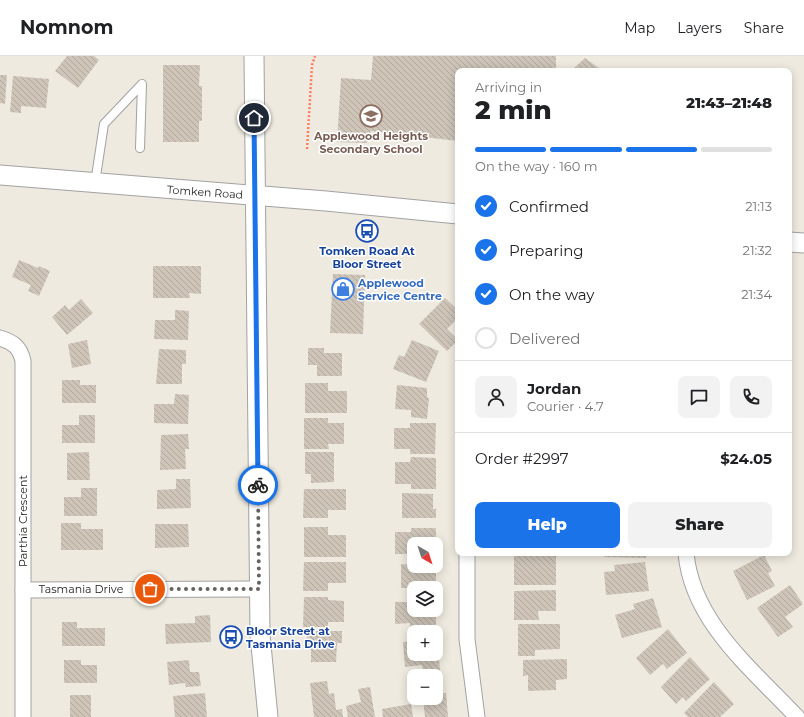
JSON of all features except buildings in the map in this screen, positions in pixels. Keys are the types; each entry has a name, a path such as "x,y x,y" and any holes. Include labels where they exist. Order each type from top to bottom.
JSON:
{"street":[{"path":"254,56 259,589 262,660 268,717"},
{"name":"Tomken Road","path":"0,175 255,195 455,214"},
{"path":"792,242 804,243"},
{"name":"Parthia Crescent","path":"0,338 17,345 21,352 23,361 23,717"},
{"path":"467,556 467,639 477,717"},
{"path":"687,556 691,580 698,600 712,625 797,717"},
{"name":"Tasmania Drive","path":"23,590 259,589"}],"lane":[{"path":"95,183 104,124 142,84 140,148"}],"path":[{"path":"307,149 312,65 315,56"}],"way so far":[{"path":"150,589 259,589 258,485"}],"place":[{"name":"Applewood Heights Secondary School","path":"371,116"},
{"name":"Tomken Road At Bloor Street","path":"367,231"},
{"name":"Applewood Service Centre","path":"343,289"},
{"name":"Bloor Street at Tasmania Drive","path":"231,637"}],"route":[{"path":"254,118 258,485"}]}
